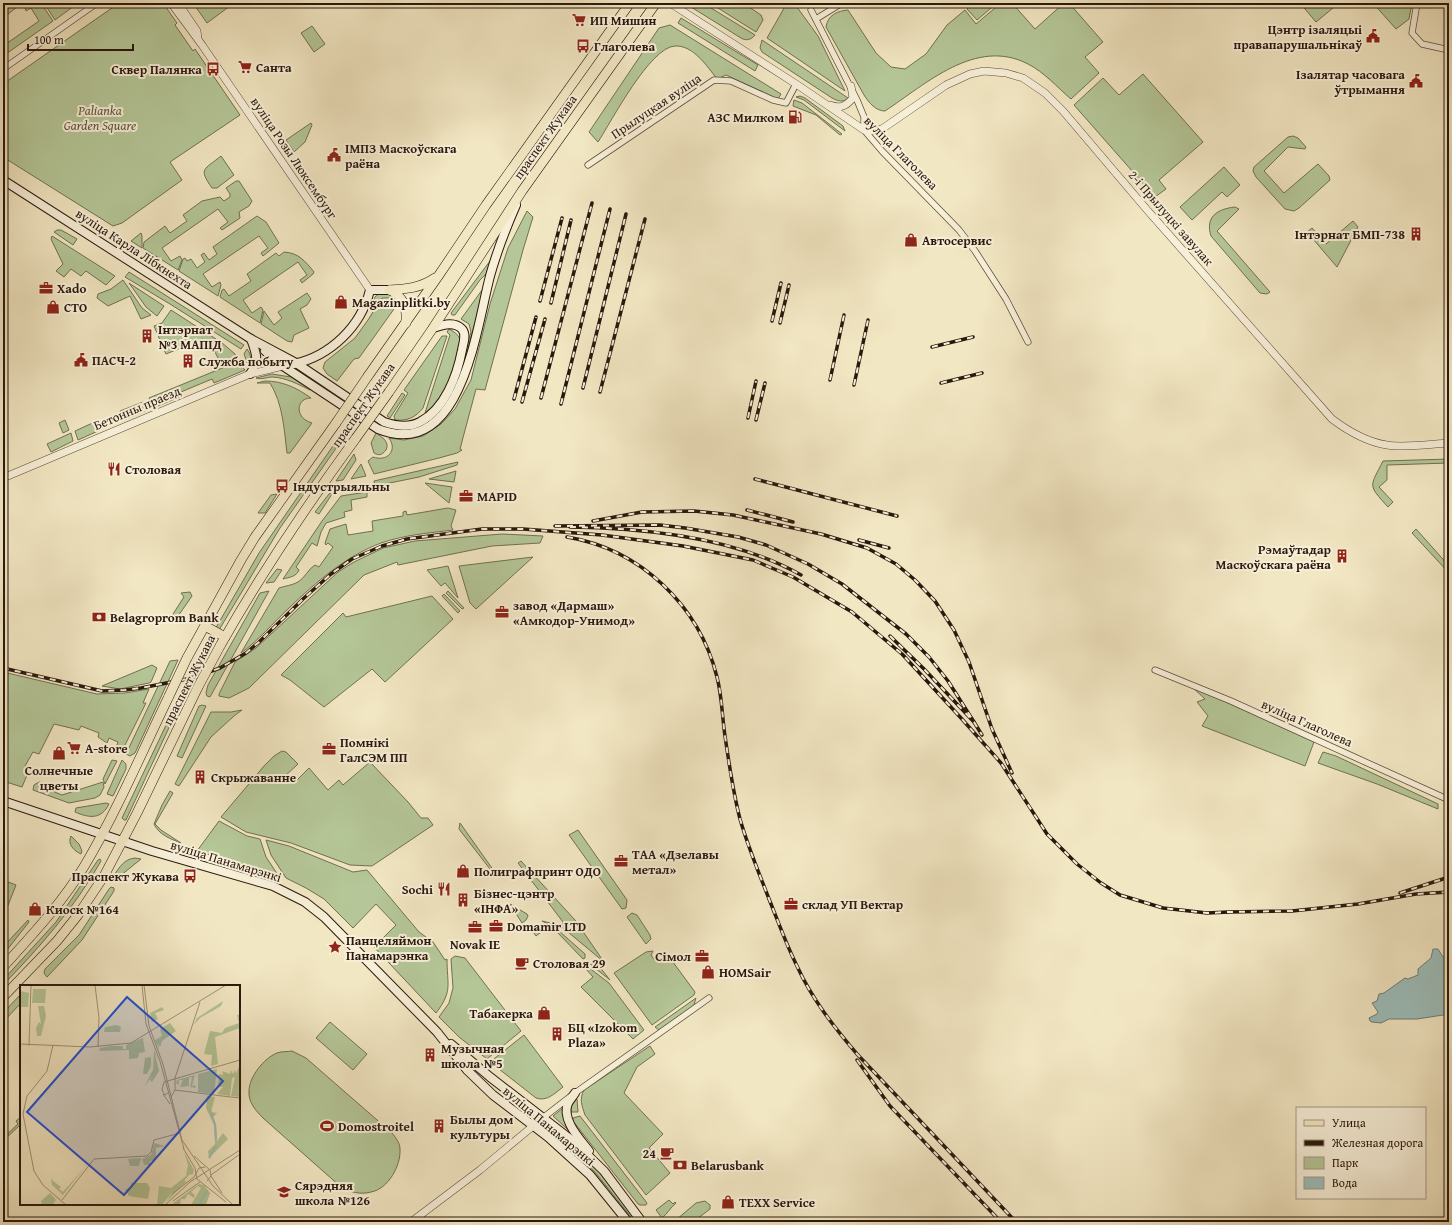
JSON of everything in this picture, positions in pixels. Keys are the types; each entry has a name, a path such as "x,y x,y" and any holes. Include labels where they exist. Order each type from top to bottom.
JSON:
{"main road":[{"name":"праспект Жукава","path":"3,967 30,937 64,895 85,865 187,658 255,537 406,323 486,205 630,3"},
{"name":"праспект Жукава","path":"3,997 57,941 78,915 104,876 198,687 222,642 277,551 318,490 433,328 522,191 656,3"},
{"name":"вуліца Карла Лібкнехта","path":"3,180 251,339 296,364 384,422 400,426 419,423 434,411 448,391 459,361 464,334 456,325 451,324 433,328"},
{"name":"вуліца Карла Лібкнехта","path":"251,339 283,366 378,429 391,434 408,434 423,430 436,421 446,410 463,382 498,248 522,191"},
{"path":"283,366 296,364 311,359 336,344 359,317 368,300 370,290 418,287 428,283 439,275"},
{"path":"389,290 398,294 404,303 406,323"},
{"path":"250,374 255,368 257,361 257,354 251,339"},
{"path":"311,359 309,364 311,374"},
{"path":"296,364 295,369 299,376"},
{"path":"205,626 222,642"},
{"name":"вуліца Панамарэнкі","path":"3,801 123,840 152,851 274,886 305,902 324,917 437,1032 490,1077 544,1117 574,1142 604,1171 642,1222"},
{"name":"вуліца Панамарэнкі","path":"437,1032 467,1070 488,1090 590,1175 628,1222"},
{"path":"575,1093 568,1104 568,1117 571,1126 604,1171"}],"street":[{"path":"3,69 97,3"},
{"name":"вуліца Розы Люксембург","path":"171,3 191,32 198,39 370,290"},
{"name":"вуліца Розы Люксембург","path":"178,3 197,31 198,39"},
{"name":"вуліца Глаголева","path":"670,3 796,84 864,130 882,151 959,230 1006,299 1028,342"},
{"path":"816,19 842,3"},
{"path":"1417,3 1412,33 1422,44 1449,50"},
{"path":"811,10 850,86 864,117 864,130"},
{"name":"2-і Прылуцкі завулак","path":"864,130 872,131 882,129 946,85 970,74 984,71 1006,72 1023,78 1045,93 1063,111 1143,205 1332,419 1346,430 1389,446 1449,443"},
{"name":"Прылуцкая вуліца","path":"588,164 714,80 731,81 773,100 786,103 796,84"},
{"path":"826,104 836,107 846,105 852,98 850,86"},
{"name":"Бетонны праезд","path":"3,478 250,374 283,366"},
{"name":"вуліца Глаголева","path":"1155,670 1231,701 1449,800"},
{"path":"411,1222 480,1170 575,1093 709,998"}],"green space":[{"path":"3,3 21,4 8,14 3,7"},
{"path":"33,3 41,3 53,21 3,56 3,46 39,21 31,8 26,11 25,8"},
{"path":"44,3 78,3 55,20"},
{"name":"Palianka Garden Square","path":"119,3 163,3 177,23 175,25 193,51 195,49 240,115 170,162 182,180 122,223 113,226 3,157 3,84"},
{"path":"193,3 234,3 207,23"},
{"path":"693,3 703,3 755,35 748,40 741,38 691,7"},
{"path":"710,3 738,3 744,7 746,5 761,15 763,20 756,32"},
{"path":"787,3 794,3 818,36 845,91 767,38"},
{"path":"973,3 997,3 977,20 967,9"},
{"path":"1001,3 1012,3 1035,29 1064,3 1069,3 1103,42 1085,57 1099,73 1071,99 1034,67 1009,57 989,56 971,60 952,67 917,88 885,111 882,111 870,104 866,98 826,27 829,19 834,14 840,11 848,10 876,53 891,67 905,69 926,54 947,25 965,10 976,24"},
{"path":"1300,3 1339,3 1316,22"},
{"path":"1373,3 1412,3 1409,19 1396,29"},
{"path":"681,18 758,65 755,71 678,23"},
{"path":"670,25 781,94 778,99 726,75 717,79 694,53 688,49 675,46 665,50 654,59 643,72 621,103 598,142 589,132 659,28"},
{"path":"312,26 325,44 314,52 301,33"},
{"path":"762,40 848,98 844,101 840,101 832,98 762,52 760,48"},
{"path":"1143,74 1203,142 1159,180 1166,189 1155,197 1074,105 1103,78 1119,95"},
{"path":"800,96 805,98 843,126 845,131 804,100 796,97"},
{"path":"794,100 802,103 842,134 840,135 816,115 793,106"},
{"path":"311,123 312,125 305,142 294,152 286,140"},
{"path":"1293,136 1298,138 1306,147 1305,149 1288,147 1264,171 1284,193 1318,164 1329,176 1330,180 1294,211 1285,209 1256,177 1253,171 1254,167 1288,137"},
{"path":"221,156 234,175 217,188 212,188 204,173 207,167"},
{"path":"1224,167 1240,185 1227,197 1222,192 1192,220 1180,207"},
{"path":"236,181 239,181 252,201 249,206 239,212 240,218 222,230 220,228 228,222 218,209 162,248 171,261 180,256 182,260 178,270 143,248 144,242 165,226 170,233 187,221 183,215 202,201 220,197 224,201 230,197 230,194 226,188"},
{"path":"1235,207 1239,209 1217,231 1270,292 1267,294 1260,293 1211,236 1210,224 1214,215 1223,210"},
{"path":"527,211 533,217 485,390 476,389 460,449 462,450 439,458 374,474 368,461 373,457 383,458 390,454 392,447 389,438 404,440 423,436 441,424 455,409 471,380 490,304 508,248"},
{"path":"257,216 266,222 279,243 263,256 261,253 268,248 259,236 203,274 212,287 220,282 221,285 218,296 179,271 183,259 185,258 187,261 191,259 197,268 205,262 201,255 204,253 209,260 217,254 213,247"},
{"path":"1353,221 1358,227 1337,267 1307,232 1312,228 1326,244"},
{"path":"61,230 77,239 73,245 54,232"},
{"path":"141,233 142,236 142,248 131,241"},
{"path":"52,236 115,276 106,285 86,271 81,276 71,269 64,277 56,271 63,264 51,239"},
{"path":"284,252 298,256 305,261 314,272 302,283 300,280 307,275 298,262 243,300 252,313 261,307 263,310 260,323 220,297 222,290 224,289 229,296 251,281 247,274 276,253 279,256"},
{"path":"493,257 489,271 480,280 455,315 452,315 451,313"},
{"path":"129,272 244,345 241,349 125,277"},
{"path":"123,280 142,308 151,315 141,319 130,296 108,306 97,298 98,294 111,289"},
{"path":"129,283 164,306 157,316 146,307"},
{"path":"485,286 460,377 447,402 433,419 422,426 403,431 382,426 384,424 421,423 458,376 471,332 469,324 461,319"},
{"path":"384,292 396,298 383,298 374,303 375,297"},
{"path":"307,293 311,299 307,305 300,309 309,328 294,335 292,342 287,341 261,324 264,311 274,325 282,318 278,312"},
{"path":"386,300 395,304 394,309 359,358 354,359 337,381 327,374 323,368 325,362 355,338 376,307"},
{"path":"171,310 216,339 210,347 207,348 203,339 166,354 154,326 162,323"},
{"path":"449,329 457,334 460,339 461,347 459,357 444,391 438,400 425,413 450,335 447,332"},
{"path":"442,336 447,336 423,408 410,418 395,420 394,416 408,393 404,390"},
{"path":"221,342 235,354 236,357 221,364 215,352"},
{"path":"247,349 250,357 248,365 244,354"},
{"path":"237,362 245,370 214,383 212,379 181,392 182,396 153,408 149,398"},
{"path":"272,374 291,377 311,388 310,390 278,378 256,378"},
{"path":"265,381 278,382 290,386 311,398 302,401 299,409 302,417 312,423 290,453 287,453 278,399 270,383 257,383"},
{"path":"402,393 405,395 390,418 387,416"},
{"path":"143,402 147,410 124,420 120,411"},
{"path":"353,417 356,420 280,528 213,640 180,704 126,820 124,820 122,818 177,702 210,638 259,553"},
{"path":"65,420 69,430 63,433 59,423"},
{"path":"99,420 101,423 98,431 78,440 75,431"},
{"path":"71,433 73,441 51,452 47,444"},
{"path":"376,433 385,440 387,445 386,450 380,454 374,453 371,443"},
{"path":"354,454 356,460 343,480 336,481"},
{"path":"1449,459 1449,463 1387,465 1387,480 1379,487 1393,502 1388,507 1374,489 1373,481 1383,461"},
{"path":"458,462 457,465 419,477 375,486 374,481"},
{"path":"361,464 366,476 351,479"},
{"path":"456,471 454,482 429,479"},
{"path":"425,483 452,487 449,503"},
{"path":"334,491 319,514 315,512 329,494"},
{"path":"367,492 367,497 351,500 352,510 344,512 345,517 326,523 321,532 317,546 312,543 296,567 299,570 298,572 283,579 322,521 341,496"},
{"path":"277,494 265,513 258,513 271,495"},
{"path":"448,508 456,510 451,526 453,530 399,538 368,548 344,562 310,589 241,653 279,588 298,582 315,565 319,567 333,547 328,543 326,545 325,543 330,529 346,524 348,535 373,531 372,521 403,516 403,512 406,511 407,515"},
{"path":"1416,529 1449,566 1449,573 1412,533"},
{"path":"502,534 543,536 540,543 492,546 398,565 397,562 364,575 249,688 229,698 219,696 235,662 256,648 338,572 354,562 383,548 415,541"},
{"path":"533,557 476,609 470,603 459,566"},
{"path":"448,566 458,598 445,583 441,586 427,570"},
{"path":"277,569 282,570 274,582 266,583"},
{"path":"269,591 210,697 207,696 206,693 208,685 260,593"},
{"path":"448,591 464,608 462,609 446,593"},
{"path":"190,592 192,596 176,619 173,614 184,597 181,593"},
{"path":"444,594 460,611 458,613 442,596"},
{"path":"432,596 453,619 385,682 372,669 324,707 290,680 281,675 343,613 346,617"},
{"path":"178,660 135,753 130,756 126,754 170,661"},
{"path":"152,665 157,668 151,682 149,683 120,689 102,686"},
{"path":"3,672 97,694 125,693 149,689 143,703 146,703 122,751 116,748 118,742 109,738 107,743 98,737 99,733 81,726 79,730 54,724 39,754 33,752 25,766 28,769 28,773 22,787 3,781"},
{"path":"1191,686 1314,742 1305,766 1202,726 1208,716 1197,702 1205,699"},
{"path":"199,706 206,706 182,758 177,756"},
{"path":"242,710 211,737 179,786 175,784 211,712 231,712"},
{"path":"282,751 286,752 298,764 285,776 293,784 309,768 328,790 339,780 343,785 370,762 421,818 428,818 433,825 372,866 350,865 291,843 246,832 221,817 264,766 274,756"},
{"path":"1323,752 1336,756 1438,804 1438,809 1377,784 1318,763"},
{"path":"112,760 117,761 105,784 103,779"},
{"path":"122,760 126,764 126,769 113,796 107,794"},
{"path":"39,782 44,783 45,788 62,795 103,782 104,787 100,795 95,798 69,803 33,790 34,785"},
{"path":"170,791 173,793 155,824 161,830 181,843 162,834 154,824"},
{"path":"106,803 109,804 106,809 98,815 85,816 75,812 76,808"},
{"path":"219,821 247,836 260,839 266,857 278,875 197,851"},
{"path":"460,823 494,871 490,869 459,829"},
{"path":"578,830 627,900 626,908 622,909 569,835"},
{"path":"71,836 79,844 82,851 81,854 72,847 70,842"},
{"path":"266,840 289,846 353,872 367,870 419,932 433,942 445,960 447,959 447,993 436,1013 374,947 396,925 376,904 353,928 324,899 286,878 271,855"},
{"path":"135,858 141,859 120,876 114,875 120,866 128,860"},
{"path":"100,859 101,861 91,878 56,926 3,985 3,980 56,922"},
{"path":"521,861 575,920 604,962 562,927 563,922 518,863"},
{"path":"3,880 16,885 3,918"},
{"path":"111,887 114,888 114,891 82,940 47,977 44,973 45,969 79,935"},
{"path":"510,904 527,914 528,916 526,920 522,923"},
{"path":"632,913 637,915 650,935 651,939 646,944 627,917"},
{"path":"28,920 29,922 3,955 3,947"},
{"path":"542,921 550,923 585,954 585,958 583,959 550,925"},
{"path":"541,925 548,927 536,936 531,929"},
{"path":"653,951 651,955 656,962 667,954 695,992 694,995 652,1025 614,973 646,952"},
{"path":"455,956 465,958 521,1031 487,1059 459,1037 439,1017 449,1003 453,988 451,959"},
{"path":"590,964 599,966 610,980"},
{"path":"587,967 609,983 644,1030 633,1039 581,987 593,977 586,969"},
{"path":"20,995 20,1004 3,1022 3,1013"},
{"path":"696,998 693,1008 660,1031 655,1027"},
{"path":"330,1022 367,1054 353,1070 316,1038"},
{"path":"524,1035 563,1087 547,1098 536,1098 490,1062"},
{"path":"650,1046 655,1054 637,1067 624,1093 663,1134 649,1148 670,1173 646,1195 585,1115 581,1099 584,1090"},
{"name":"Domostroitel","path":"292,1051 306,1058 392,1133 399,1143 400,1156 396,1169 388,1182 377,1190 359,1193 352,1192 341,1187 263,1118 253,1106 249,1095 254,1074 272,1055 279,1052"},
{"path":"575,1098 577,1099 578,1112 571,1112 570,1102"},
{"path":"563,1108 578,1139 553,1116"},
{"path":"580,1116 647,1203 646,1205 638,1204 573,1121 573,1118"},
{"path":"20,1118 20,1125 3,1141 3,1138 18,1124 16,1121"},
{"path":"556,1133 598,1171 639,1222 635,1222 595,1172 554,1135"},
{"path":"669,1200 673,1204 675,1202 676,1203 662,1218 656,1210"},
{"path":"705,1201 710,1205 710,1209 693,1222 676,1222 676,1220 696,1203"}],"water":[{"path":"1433,949 1438,949 1443,957 1449,957 1449,1017 1443,1015 1417,1019 1389,1019 1381,1023 1370,1021 1369,1018 1378,1012 1372,1003 1377,1001 1379,994 1384,993 1405,978 1408,979 1418,975 1418,969 1431,958"}],"railway":[{"path":"541,398 592,203"},
{"path":"561,404 610,209"},
{"path":"583,388 626,214"},
{"path":"540,301 562,218"},
{"path":"600,392 645,219"},
{"path":"551,303 571,220"},
{"path":"772,321 781,283"},
{"path":"780,323 789,285"},
{"path":"830,380 844,315"},
{"path":"514,399 536,317"},
{"path":"522,402 545,319"},
{"path":"854,385 868,320"},
{"path":"932,347 973,337"},
{"path":"941,383 982,373"},
{"path":"748,418 756,381"},
{"path":"756,420 765,383"},
{"path":"755,479 897,516"},
{"path":"747,510 793,522"},
{"path":"593,521 642,512 694,511 733,515 821,534 867,548 896,564 915,580 935,601 954,630 969,662 992,729 1012,773"},
{"path":"555,526 660,525 685,528 738,537 766,545 808,564 842,584 906,634 929,657 948,681 974,722"},
{"path":"570,527 659,533 719,543 775,562 801,575"},
{"path":"3,668 102,691 141,688 192,678 220,668 246,653 331,574 352,559 382,546 407,539 482,529 523,529 602,535 683,546 753,560 793,577 852,612 902,654 1001,763 1047,834 1077,864 1101,883 1120,895 1163,908 1207,913 1292,911 1358,904 1416,894 1449,892"},
{"path":"567,537 594,544 619,554 642,568 663,584 681,604 696,626 708,651 717,677 731,778 743,829 782,932 809,990 840,1034 857,1054 1016,1222"},
{"path":"859,540 889,548"},
{"path":"890,636 924,669 974,722 982,735"},
{"path":"1400,893 1449,877"},
{"path":"857,1060 890,1106 1001,1222"}],"place":[{"name":"ИП Мишин","path":"579,20"},
{"name":"Цэнтр ізаляцыі правапарушальнікаў","path":"1373,36"},
{"name":"Глаголева","path":"583,46"},
{"name":"Санта","path":"245,67"},
{"name":"Сквер Палянка","path":"213,69"},
{"name":"Ізалятар часовага ўтрымання","path":"1416,81"},
{"name":"АЗС Милком","path":"795,117"},
{"name":"ІМПЗ Маскоўскага раёна","path":"334,155"},
{"name":"Інтэрнат БМП-738","path":"1416,234"},
{"name":"Автосервис","path":"911,240"},
{"name":"Xado","path":"46,288"},
{"name":"Magazinplitki.by","path":"341,302"},
{"name":"СТО","path":"53,307"},
{"name":"Інтэрнат №3 МАПІД","path":"147,336"},
{"name":"ПАСЧ-2","path":"81,360"},
{"name":"Служба побыту","path":"188,361"},
{"name":"Столовая","path":"114,469"},
{"name":"Індустрыяльны","path":"282,486"},
{"name":"MAPID","path":"466,496"},
{"name":"Рэмаўтадар Маскоўскага раёна","path":"1342,556"},
{"name":"завод «Дармаш» «Амкодор-Унимод»","path":"502,612"},
{"name":"Belagroprom Bank","path":"99,617"},
{"name":"А-store","path":"74,748"},
{"name":"Помнікі ГалСЭМ ПП","path":"329,749"},
{"name":"Солнечные цветы","path":"59,753"},
{"name":"Скрыжаванне","path":"200,777"},
{"name":"ТАА «Дзелавы метал»","path":"621,861"},
{"name":"Полиграфпринт ОДО","path":"463,871"},
{"name":"Праспект Жукава","path":"190,876"},
{"name":"Sochi","path":"444,889"},
{"name":"Бізнес-цэнтр «ІНФА»","path":"463,900"},
{"name":"склад УП Вектар","path":"791,904"},
{"name":"Киоск №164","path":"35,909"},
{"name":"Domamir LTD","path":"496,926"},
{"name":"Novak IE","path":"475,927"},
{"name":"Панцеляймон Панамарэнка","path":"335,947"},
{"name":"Сімол","path":"702,956"},
{"name":"Столовая 29","path":"522,963"},
{"name":"HOMSair","path":"708,972"},
{"name":"Табакерка","path":"544,1013"},
{"name":"БЦ «Izokom Plaza»","path":"557,1034"},
{"name":"Музычная школа №5","path":"430,1055"},
{"name":"Domostroitel","path":"327,1126"},
{"name":"Былы дом культуры","path":"439,1126"},
{"name":"24","path":"667,1153"},
{"name":"Belarusbank","path":"680,1165"},
{"name":"Сярэдняя школа №126","path":"284,1192"},
{"name":"TEXX Service","path":"728,1202"}]}
